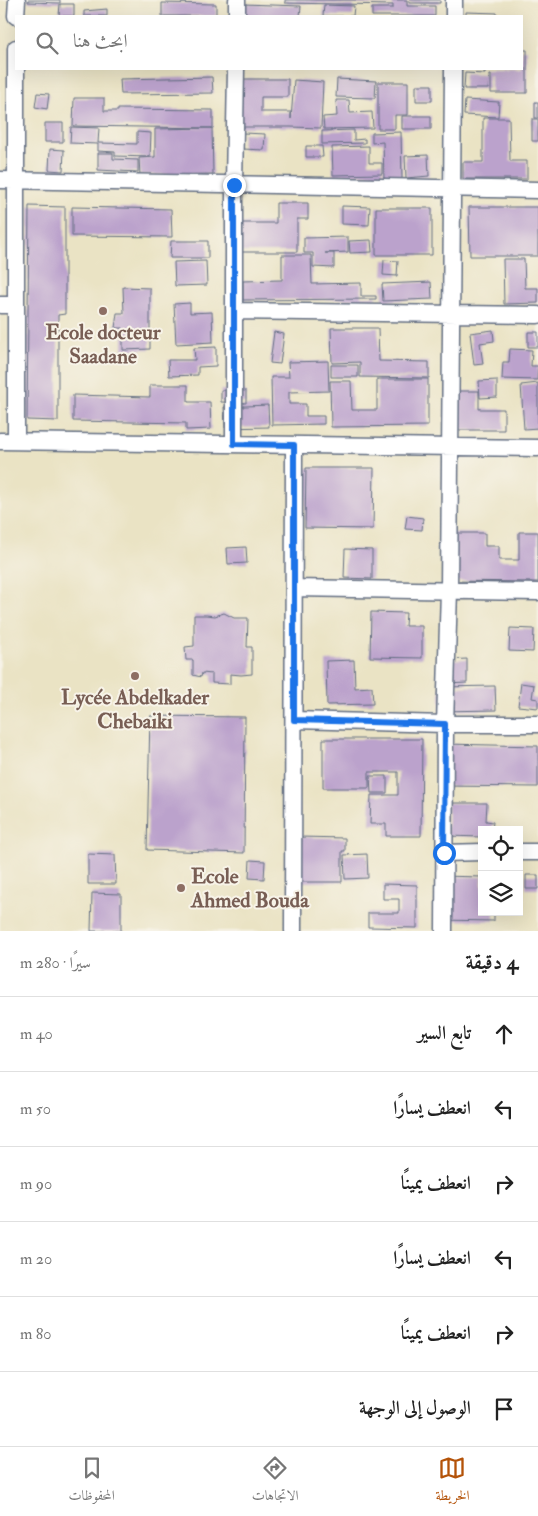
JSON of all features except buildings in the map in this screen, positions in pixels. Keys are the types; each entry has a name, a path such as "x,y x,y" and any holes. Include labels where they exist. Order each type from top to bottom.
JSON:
{"street":[{"path":"16,0 16,15"},
{"path":"237,0 237,15"},
{"path":"454,0 454,15"},
{"path":"15,64 8,180 8,441 538,448"},
{"path":"234,444 236,70"},
{"path":"444,931 445,724 450,590 453,70"},
{"path":"8,180 538,190"},
{"path":"234,310 538,315"},
{"path":"293,931 294,445"},
{"path":"294,588 538,592"},
{"path":"294,720 445,724 538,724"},
{"path":"444,853 478,852"},
{"path":"523,852 538,852"}],"place":[{"name":"Ecole docteur Saadane","path":"103,311"},
{"name":"Lycée Abdelkader Chebaiki","path":"135,676"},
{"name":"Ecole Ahmed Bouda","path":"181,888"}],"route":[{"path":"234,185 234,444 294,445 294,720 445,724 444,853"}]}
